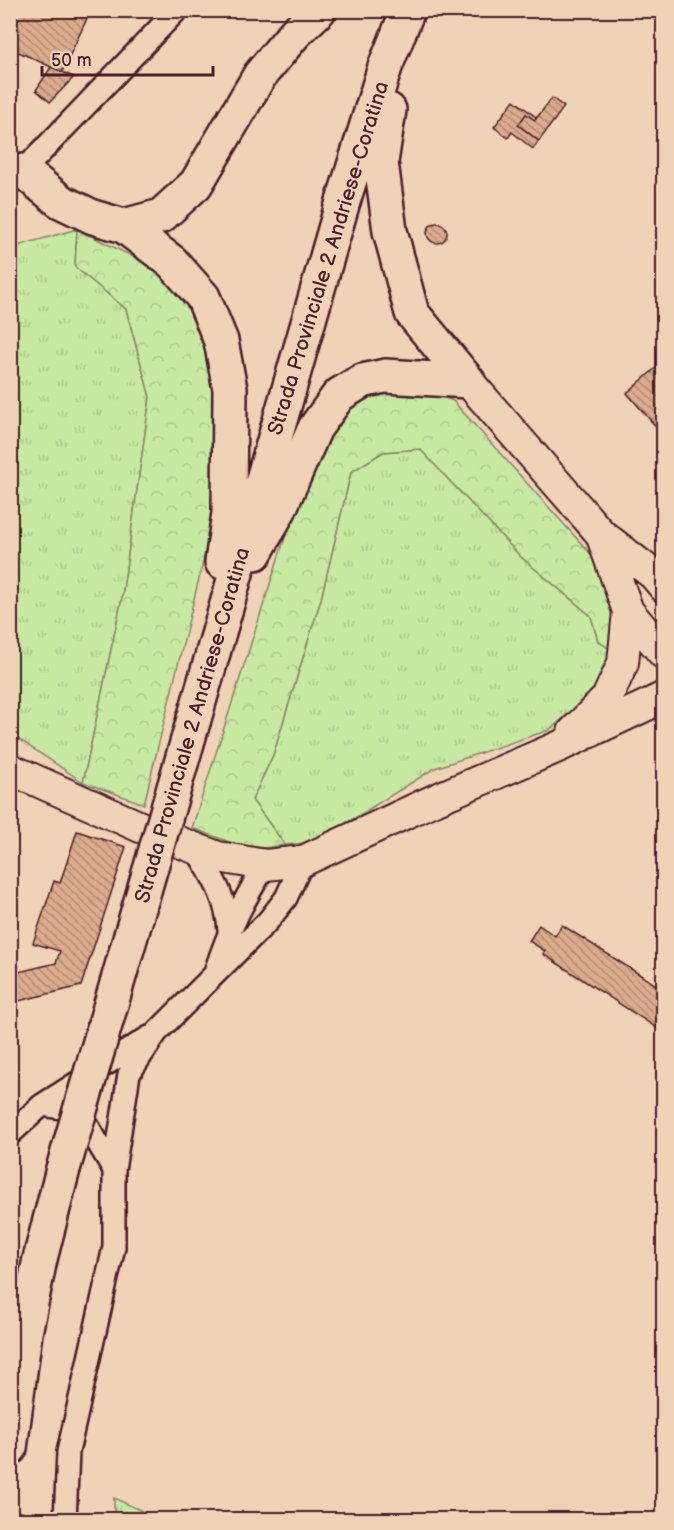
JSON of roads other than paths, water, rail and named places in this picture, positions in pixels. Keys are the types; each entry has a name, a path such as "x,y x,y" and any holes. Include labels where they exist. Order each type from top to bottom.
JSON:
{"main road":[{"path":"124,226 161,216 196,184 260,75 296,33 320,10"},
{"path":"409,10 381,162 390,231 412,313 601,534 660,581"},
{"name":"Strada Provinciale 2 Andriese-Coratina","path":"10,1448 25,1333 40,1259 63,1169 342,205 385,67 409,10"},
{"path":"17,178 93,217 124,226 172,262 203,297 220,341 230,389 229,513 208,671"},
{"path":"228,600 279,510 315,428 339,395 362,381 385,376 468,381"},
{"path":"601,534 627,611 663,654"},
{"path":"558,747 607,698 622,663 627,611"},
{"path":"10,769 145,829 218,857 266,865 303,861 432,801 558,747 663,697"}],"street":[{"path":"17,178 177,10"},
{"path":"196,849 219,889 228,912 229,931"},
{"path":"65,1520 68,1452 114,1247 114,1170 129,1074 157,1032 214,972 268,921 286,898 303,861"},
{"path":"214,972 244,899 266,865"},
{"path":"10,1134 42,1105 157,1032"},
{"path":"42,1105 80,1111 114,1170"}]}
